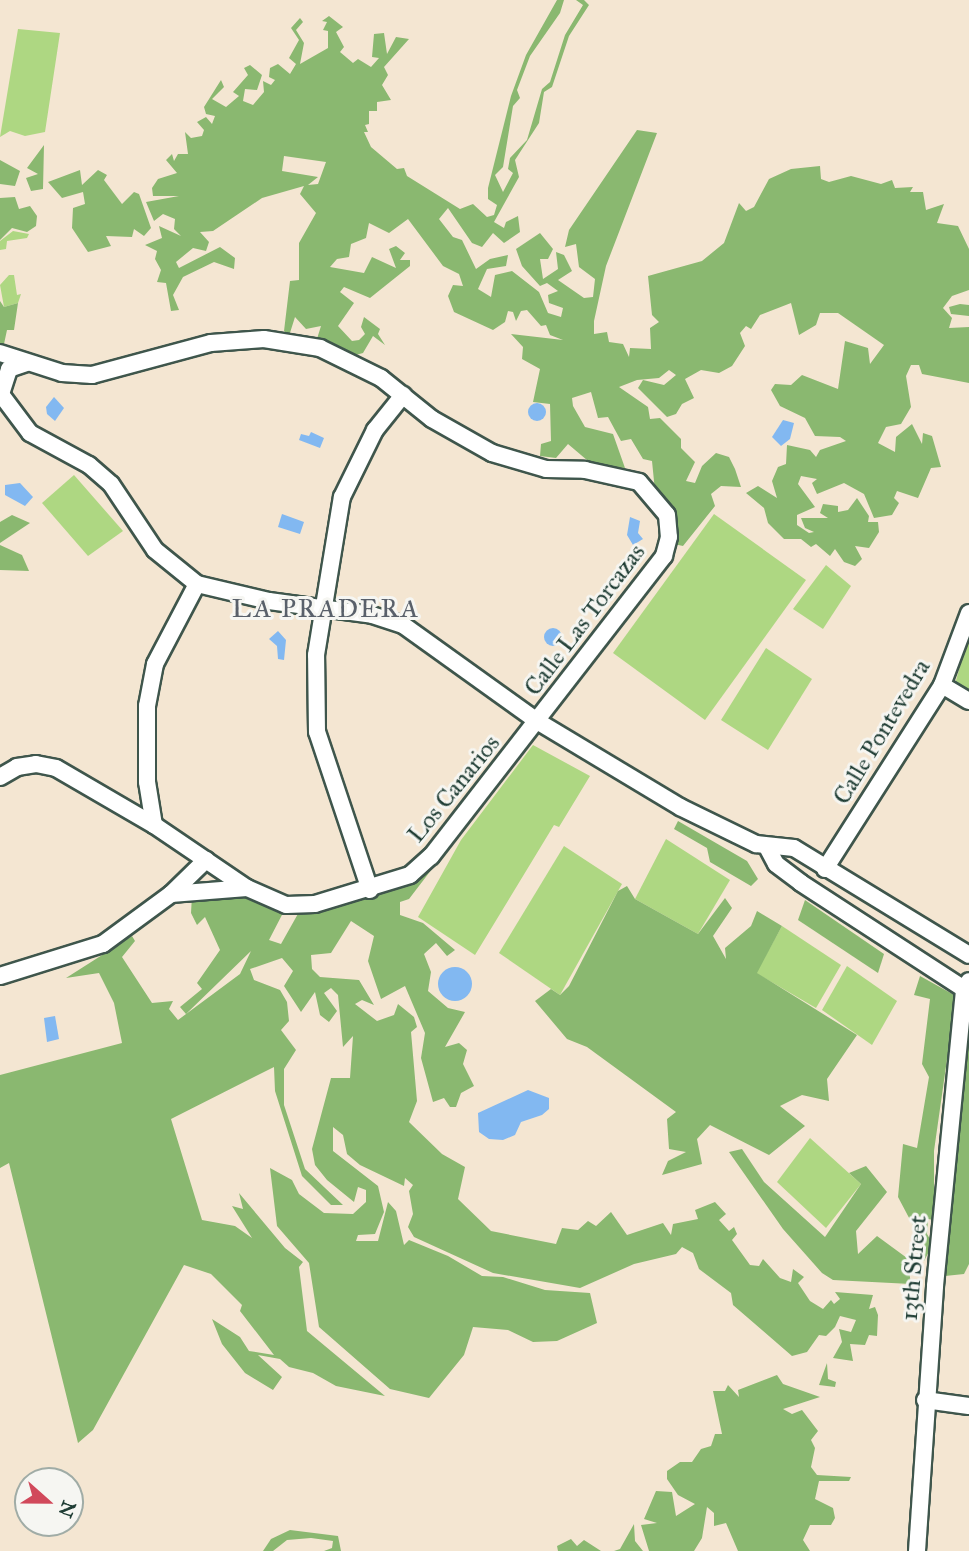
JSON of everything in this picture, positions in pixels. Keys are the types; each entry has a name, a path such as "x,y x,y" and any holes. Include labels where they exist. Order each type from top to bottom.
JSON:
{"street":[{"name":"Calle Las Torcazas","path":"0,353 62,373 92,375 211,343 264,339 320,348 381,378 432,419 492,453 546,470 585,470 639,482 667,515 669,537 664,556 537,721"},
{"path":"26,363 9,369 0,394 30,433 89,465 111,484 155,550 197,584 268,601 323,606 372,615 422,634 537,721 680,807 767,847 786,844 969,955"},
{"path":"370,890 317,732 316,655 332,540 353,468 403,395"},
{"path":"154,825 147,769 148,706 155,664 197,584"},
{"name":"Calle Pontevedra","path":"825,869 942,685 969,614"},
{"path":"942,685 969,701"},
{"name":"Los Canarios","path":"0,777 26,766 56,768 154,825 247,888 294,907 370,890 410,875 431,856 537,721"},
{"path":"767,847 776,864 801,883 967,988"},
{"path":"0,976 103,944 170,894 206,860"},
{"path":"170,894 247,888"},
{"name":"13th Street","path":"916,1551 925,1400 967,988"},
{"path":"925,1400 969,1406"}],"green space":[{"path":"557,0 564,0 560,13 530,56 517,90 520,98 513,106 503,167 495,175 503,192 513,173 508,169 510,158 527,140 542,89 550,82 565,35 583,5 576,0 584,0 589,5 569,36 552,87 544,92 539,123 515,160 519,177 494,222 504,228 506,222 518,216 520,232 504,243 493,233 482,247 472,243 448,208 439,219 453,237 462,240 476,269 490,259 508,255 506,266 487,269 478,289 491,297 495,275 512,271 539,292 548,313 561,317 563,308 549,303 548,295 558,291 547,283 540,286 522,266 516,249 540,233 553,249 548,259 540,259 543,279 558,269 556,252 564,255 572,271 558,280 584,298 593,297 595,279 579,267 576,244 565,247 569,230 637,130 657,133 606,266 594,321 594,334 607,332 609,342 623,344 629,357 630,348 651,349 650,328 659,322 652,315 648,276 702,261 724,243 739,203 746,211 754,207 769,179 791,169 820,166 821,179 829,182 851,176 881,184 892,180 895,188 913,187 910,192 923,192 926,210 944,204 937,223 958,226 969,249 969,290 952,296 943,308 952,318 949,328 969,327 969,383 922,374 919,365 911,365 906,376 911,407 901,424 886,427 878,443 895,452 896,437 912,424 922,444 923,433 932,436 941,467 931,468 918,498 897,491 894,498 899,503 892,515 874,518 864,494 844,483 817,494 812,483 817,479 801,476 798,484 815,507 797,515 797,525 809,533 814,532 805,528 801,518 828,518 820,513 823,504 838,506 838,512 848,510 857,498 869,516 868,522 878,522 879,532 869,548 855,546 862,559 855,566 844,562 835,549 830,556 816,544 811,547 801,539 784,539 768,523 764,508 746,493 758,486 777,498 772,481 778,467 786,464 787,445 810,450 816,457 820,450 846,441 840,437 815,436 805,418 780,406 771,390 775,384 791,385 802,375 838,389 845,341 868,348 870,364 884,345 838,313 820,313 816,325 799,335 791,303 760,315 751,329 746,326 740,333 745,346 732,366 719,373 701,370 685,379 694,398 682,404 676,414 667,417 638,388 643,380 664,385 676,375 669,370 659,378 637,380 619,387 648,407 650,419 660,418 681,439 681,448 695,462 686,481 695,483 702,466 716,453 729,457 735,469 741,487 721,486 711,494 715,506 683,546 660,541 652,461 643,459 631,439 621,441 608,417 598,418 591,392 572,398 573,406 585,427 613,434 625,468 594,466 568,444 556,458 540,456 541,444 551,441 550,404 533,402 540,369 522,359 523,347 511,334 563,340 550,335 546,325 541,326 527,310 521,311 516,321 513,312 508,311 505,322 493,330 454,312 448,296 453,285 463,286 459,274 443,266 408,219 389,233 369,223 366,238 351,244 349,257 337,259 330,267 364,273 372,257 396,268 389,249 396,246 405,253 400,260 410,260 410,266 370,298 344,287 340,292 354,303 338,326 352,341 359,340 365,334 361,327 364,317 380,329 378,334 385,345 373,336 363,353 352,356 316,342 321,326 306,329 295,317 289,336 284,331 290,281 299,280 299,243 316,213 300,194 304,186 262,198 213,231 200,232 209,242 206,251 193,248 176,262 179,268 220,247 235,258 234,269 214,262 183,277 173,295 179,310 171,311 166,283 157,282 161,270 155,259 157,251 145,245 162,238 159,226 181,236 174,229 175,219 163,214 154,221 146,202 179,196 153,196 152,188 158,179 177,173 166,160 172,154 174,161 178,154 188,154 185,132 191,138 202,136 204,130 197,122 206,117 212,124 215,116 206,114 204,107 221,80 224,87 212,99 226,107 239,96 233,92 248,75 244,68 250,65 262,75 257,90 245,89 243,101 253,105 264,92 263,81 271,85 275,80 269,77 270,68 278,64 290,74 296,64 289,58 299,40 291,28 300,18 303,22 296,30 304,43 300,64 328,48 328,31 323,30 327,22 322,21 329,16 343,27 336,32 344,47 340,52 353,63 358,59 371,67 379,58 372,57 374,34 384,33 387,54 396,37 409,39 384,67 388,75 382,85 391,100 377,102 377,111 369,111 369,124 365,125 368,132 364,132 371,147 397,169 404,168 407,176 460,209 473,204 487,217 494,215 497,205 488,199 488,188 511,96 526,55","holes":["284,156 326,162 318,184 308,185 318,177 282,171"]},
{"path":"18,29 60,33 45,132 25,136 10,131 0,137"},
{"path":"44,145 43,189 31,191 26,178 38,174 27,168"},
{"path":"0,160 20,171 15,186 0,184"},
{"path":"80,170 82,185 98,170 107,175 104,180 122,204 134,192 139,194 151,228 144,236 134,229 132,237 106,236 111,246 88,252 72,228 73,208 85,204 83,192 62,198 48,182"},
{"path":"15,197 19,209 30,206 37,216 36,226 27,232 12,228 0,240 0,198"},
{"path":"13,231 29,234 27,238 7,241 6,249 0,250 0,241"},
{"path":"9,275 14,275 17,295 21,294 18,303 4,307 0,285"},
{"path":"0,301 4,307 18,303 14,330 7,330 4,344 0,343"},
{"path":"969,305 969,316 951,314 949,307"},
{"path":"74,475 123,531 88,556 42,503"},
{"path":"714,514 806,580 705,720 613,653"},
{"path":"12,515 30,523 0,543 0,522"},
{"path":"0,545 22,555 29,571 0,570"},
{"path":"826,565 851,586 823,629 793,609"},
{"path":"969,634 969,691 955,684"},
{"path":"766,648 812,679 768,750 721,720"},
{"path":"530,741 409,899 400,902 400,915 423,923 455,950 447,956 436,943 424,954 431,972 428,991 448,1008 465,1012 445,1047 459,1043 467,1050 463,1064 474,1086 461,1093 456,1107 450,1107 444,1098 433,1102 421,1058 425,1033 405,986 381,999 368,961 374,936 351,921 331,953 311,955 312,969 320,977 359,980 374,1005 362,1000 355,1004 377,1021 394,1015 398,1004 414,1017 417,1027 411,1032 417,1101 409,1122 442,1154 465,1167 458,1199 491,1231 556,1244 562,1228 578,1230 588,1221 596,1226 611,1212 627,1235 663,1223 671,1235 673,1224 698,1219 695,1210 715,1202 726,1214 719,1220 729,1231 734,1227 737,1234 732,1240 750,1265 759,1266 763,1259 780,1278 791,1282 793,1269 804,1277 798,1283 810,1301 823,1309 831,1300 834,1304 840,1299 835,1292 873,1295 869,1309 875,1307 878,1315 877,1336 869,1335 865,1345 850,1344 853,1361 833,1358 842,1342 839,1329 851,1332 856,1320 840,1316 835,1327 826,1336 819,1335 807,1352 792,1356 733,1305 731,1293 699,1269 693,1253 682,1247 676,1254 634,1264 580,1288 493,1273 414,1237 408,1227 413,1214 409,1191 413,1185 405,1178 404,1186 360,1165 347,1154 343,1135 333,1127 333,1151 378,1186 384,1212 375,1234 358,1235 356,1241 378,1241 388,1202 396,1211 404,1245 409,1240 448,1256 482,1276 503,1277 545,1290 590,1293 597,1323 557,1341 533,1342 508,1330 473,1327 464,1355 429,1398 390,1389 319,1327 309,1263 277,1226 270,1168 292,1180 299,1194 324,1213 353,1214 366,1202 366,1190 358,1187 354,1202 327,1180 315,1165 312,1149 331,1078 350,1078 353,1036 343,1047 338,995 331,988 324,993 337,1011 329,1022 320,1015 315,992 301,1012 284,986 293,971 282,958 250,969 254,980 280,990 287,1002 289,1021 281,1030 296,1050 284,1069 284,1105 305,1169 343,1205 331,1205 302,1176 275,1091 274,1067 171,1119 202,1220 235,1226 252,1238 232,1206 243,1209 239,1193 285,1248 303,1262 299,1267 307,1331 385,1396 336,1386 313,1373 289,1367 280,1359 258,1355 282,1377 273,1390 245,1373 222,1344 212,1319 240,1337 249,1351 274,1355 240,1311 242,1305 211,1274 184,1265 93,1430 78,1443 9,1163 0,1168 0,1075 122,1043 114,1003 99,973 66,978 132,936 135,941 122,957 152,1003 173,1001 169,1009 178,1020 240,974 251,951 186,1014 180,1007 202,989 197,983 220,950 205,917 197,925 191,913 192,895 247,891 284,911 269,940 281,944 299,912 412,879"},
{"path":"533,745 590,776 559,827 554,825 475,955 418,917 461,840"},
{"path":"678,821 747,861 758,879 751,886 710,862 707,848 674,829"},
{"path":"666,839 730,880 698,934 635,899"},
{"path":"564,846 622,884 560,995 499,953"},
{"path":"627,886 635,899 698,934 725,898 732,908 713,936 726,959 725,948 751,926 757,911 782,926 757,973 857,1035 827,1079 829,1101 802,1095 780,1106 805,1126 769,1155 710,1125 697,1139 702,1164 662,1175 668,1161 686,1152 669,1149 667,1119 676,1112 587,1047 567,1039 535,1001 551,989 560,995 569,986 618,891"},
{"path":"805,900 884,954 878,973 798,920"},
{"path":"782,926 841,965 816,1008 756,973"},
{"path":"847,966 897,1001 872,1045 822,1010"},
{"path":"920,976 956,996 934,1151 934,1220 928,1219 927,1234 933,1244 924,1261 911,1246 916,1231 898,1197 903,1144 917,1148 929,1077 922,1064 930,999 914,995"},
{"path":"969,1011 969,1264 964,1274 945,1276"},
{"path":"810,1138 861,1184 826,1228 777,1182"},
{"path":"742,1149 764,1182 825,1237 861,1184 849,1173 866,1166 887,1192 856,1231 858,1254 877,1236 907,1258 911,1284 833,1280 822,1273 783,1229 729,1152"},
{"path":"827,1363 828,1379 836,1382 835,1387 819,1385"},
{"path":"777,1375 783,1384 820,1397 783,1409 792,1414 802,1410 818,1431 811,1440 815,1448 811,1467 817,1475 851,1477 849,1481 819,1481 815,1499 833,1508 835,1518 831,1525 810,1525 803,1540 810,1551 738,1551 726,1523 714,1526 714,1513 707,1507 702,1538 694,1551 649,1551 641,1525 657,1523 644,1519 656,1491 672,1492 676,1516 695,1504 678,1495 667,1479 667,1471 680,1462 692,1462 701,1449 711,1446 715,1434 722,1434 713,1391 725,1391 728,1385 739,1397 738,1390"},
{"path":"634,1524 635,1541 643,1551 614,1551 620,1549"},
{"path":"290,1530 338,1536 341,1551 324,1551 332,1548 333,1541 311,1538 287,1540 273,1551 263,1551 271,1539"},
{"path":"571,1539 577,1546 584,1540 601,1551 558,1551 557,1546"}],"water":[{"path":"54,397 64,408 55,421 47,414 46,407"},
{"path":"533,403 541,403 546,412 544,419 533,421 528,416 528,408"},
{"path":"783,420 794,423 790,439 781,446 772,437"},
{"path":"311,432 324,438 320,448 299,440 301,434 309,436"},
{"path":"20,483 33,497 25,506 5,495 5,485"},
{"path":"282,514 304,522 300,534 278,527"},
{"path":"630,517 640,521 638,533 643,539 633,545 627,535"},
{"path":"553,628 559,631 562,637 559,643 553,646 547,643 544,637 547,631"},
{"path":"278,631 286,640 284,660 278,659 277,646 269,639"},
{"path":"455,967 467,972 472,984 467,996 455,1001 443,996 438,984 443,972"},
{"path":"55,1016 59,1039 47,1042 44,1018"},
{"path":"528,1090 549,1098 549,1109 542,1115 521,1122 515,1135 503,1140 489,1139 479,1132 478,1113"}],"district":[{"name":"LA PRADERA","path":"326,609"}]}
